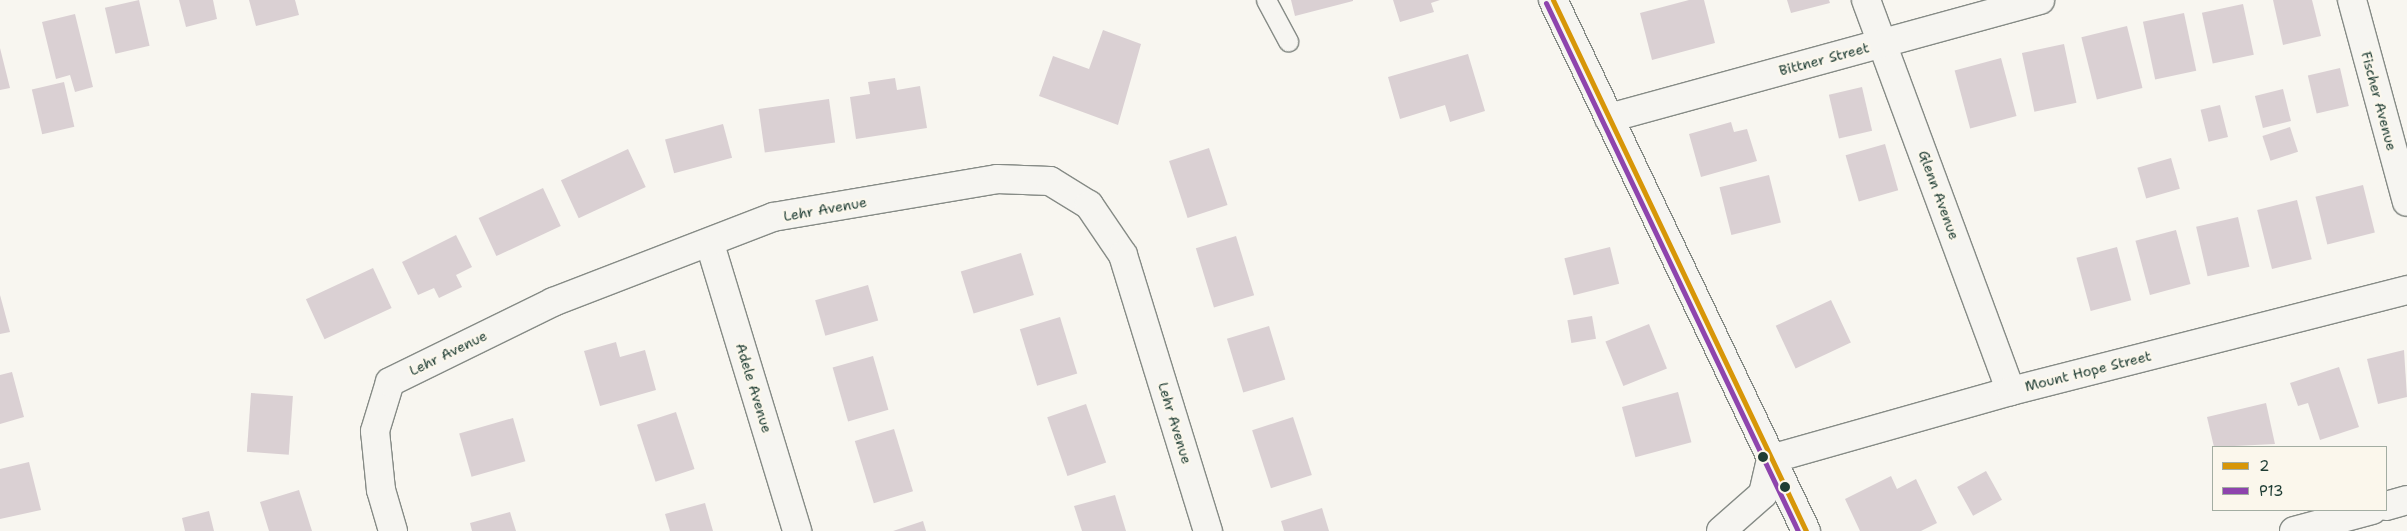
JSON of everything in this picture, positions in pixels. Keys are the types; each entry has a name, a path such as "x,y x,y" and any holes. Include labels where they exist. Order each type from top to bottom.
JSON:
{"street":[{"path":"1554,0 1806,531"},
{"name":"Glenn Avenue","path":"1866,0 2011,391"},
{"name":"Bittner Street","path":"1609,118 2040,0"},
{"name":"Fischer Avenue","path":"2352,0 2407,202"},
{"name":"Lehr Avenue","path":"393,531 381,490 375,431 390,382 553,302 710,244 773,217 997,180 1050,181 1089,205 1123,255 1208,531"},
{"name":"Adele Avenue","path":"710,244 797,531"},
{"name":"Mount Hope Street","path":"1771,460 2011,391 2407,290"},
{"path":"1721,531 1764,494 1771,460"},
{"path":"2387,506 2407,500"},
{"path":"2294,531 2368,511"}],"lane":[{"path":"1266,0 1288,41"}],"building":[{"path":"139,0 150,46 115,54 105,8"},
{"path":"179,0 213,0 217,19 186,27"},
{"path":"249,0 295,0 299,15 256,26"},
{"path":"1291,0 1353,0 1353,1 1295,16"},
{"path":"1393,0 1440,0 1431,3 1434,12 1400,22"},
{"path":"1689,0 1704,0 1715,43 1652,60 1640,13"},
{"path":"1787,0 1829,0 1830,3 1791,13"},
{"path":"2273,0 2312,0 2321,36 2283,45"},
{"path":"2243,4 2254,55 2213,64 2202,13"},
{"path":"2184,13 2196,71 2155,79 2143,22"},
{"path":"75,14 93,87 75,92 70,75 56,79 42,22"},
{"path":"2127,26 2142,88 2097,99 2081,37"},
{"path":"1103,30 1141,44 1118,125 1039,96 1053,56 1089,69"},
{"path":"2064,44 2076,103 2034,112 2022,53"},
{"path":"0,48 10,88 0,90"},
{"path":"1468,54 1485,111 1450,122 1445,105 1400,119 1388,77"},
{"path":"2001,58 2017,116 1970,128 1955,70"},
{"path":"2340,68 2349,106 2317,113 2308,75"},
{"path":"895,78 897,90 920,86 927,128 856,139 850,97 870,94 868,82"},
{"path":"64,82 74,127 42,134 32,89"},
{"path":"1862,87 1872,131 1839,138 1829,95"},
{"path":"2283,89 2291,121 2263,128 2255,96"},
{"path":"829,99 835,143 765,152 759,109"},
{"path":"2220,105 2228,137 2209,142 2201,110"},
{"path":"1731,122 1734,132 1747,129 1757,161 1701,177 1689,134"},
{"path":"723,124 732,158 674,173 665,140"},
{"path":"2290,127 2298,152 2270,161 2262,136"},
{"path":"1885,144 1898,190 1859,201 1846,155"},
{"path":"1209,148 1228,205 1188,218 1169,161"},
{"path":"628,149 646,187 579,218 561,180"},
{"path":"2171,158 2180,189 2146,198 2137,168"},
{"path":"1769,175 1781,223 1731,235 1720,187"},
{"path":"2363,185 2375,233 2327,244 2315,197"},
{"path":"543,188 561,226 496,256 479,218"},
{"path":"2297,200 2312,259 2272,269 2257,210"},
{"path":"2238,217 2249,267 2208,276 2196,227"},
{"path":"2176,230 2190,284 2150,295 2135,241"},
{"path":"456,235 472,267 456,275 462,287 439,298 434,288 418,295 402,262"},
{"path":"1236,236 1254,295 1214,308 1196,248"},
{"path":"1610,247 1619,284 1574,295 1564,258"},
{"path":"2117,247 2131,300 2091,311 2076,258"},
{"path":"1021,253 1034,295 974,313 961,271"},
{"path":"373,268 392,308 325,339 306,299"},
{"path":"868,285 878,321 825,336 815,300"},
{"path":"0,295 10,332 0,334"},
{"path":"1831,300 1851,343 1796,368 1776,326"},
{"path":"1592,316 1596,339 1571,343 1567,320"},
{"path":"1060,317 1077,373 1037,386 1020,329"},
{"path":"1649,324 1667,369 1623,386 1605,342"},
{"path":"1269,326 1285,380 1243,392 1227,339"},
{"path":"616,342 620,357 645,350 656,390 600,406 584,351"},
{"path":"2404,350 2407,397 2378,404 2367,359"},
{"path":"873,356 888,410 848,421 833,368"},
{"path":"2339,367 2359,427 2320,440 2308,403 2298,406 2290,383"},
{"path":"12,372 24,417 0,424 0,375"},
{"path":"1678,392 1691,442 1635,457 1622,407"},
{"path":"251,393 293,396 289,455 247,452"},
{"path":"2266,403 2275,444 2214,446 2207,417"},
{"path":"1086,404 1106,463 1067,476 1047,417"},
{"path":"676,412 695,469 656,482 637,425"},
{"path":"1293,417 1312,475 1271,488 1252,430"},
{"path":"513,418 525,461 472,477 459,433"},
{"path":"894,429 913,491 874,503 855,441"},
{"path":"29,462 41,510 0,519 0,469"},
{"path":"1986,471 2002,500 1973,516 1957,487"},
{"path":"1891,476 1897,489 1916,479 1937,523 1921,531 1860,531 1845,499"},
{"path":"299,490 312,531 269,531 260,502"},
{"path":"1115,495 1126,531 1082,531 1074,506"},
{"path":"705,503 713,531 670,531 665,514"},
{"path":"1322,508 1329,531 1284,531 1281,521"},
{"path":"209,511 214,531 185,531 182,518"},
{"path":"510,512 516,531 472,531 470,523"},
{"path":"923,521 926,531 893,531"}],"transit line":[{"name":"2","path":"1553,0 1806,531"},
{"name":"P13","path":"1546,3 1798,531"}]}
